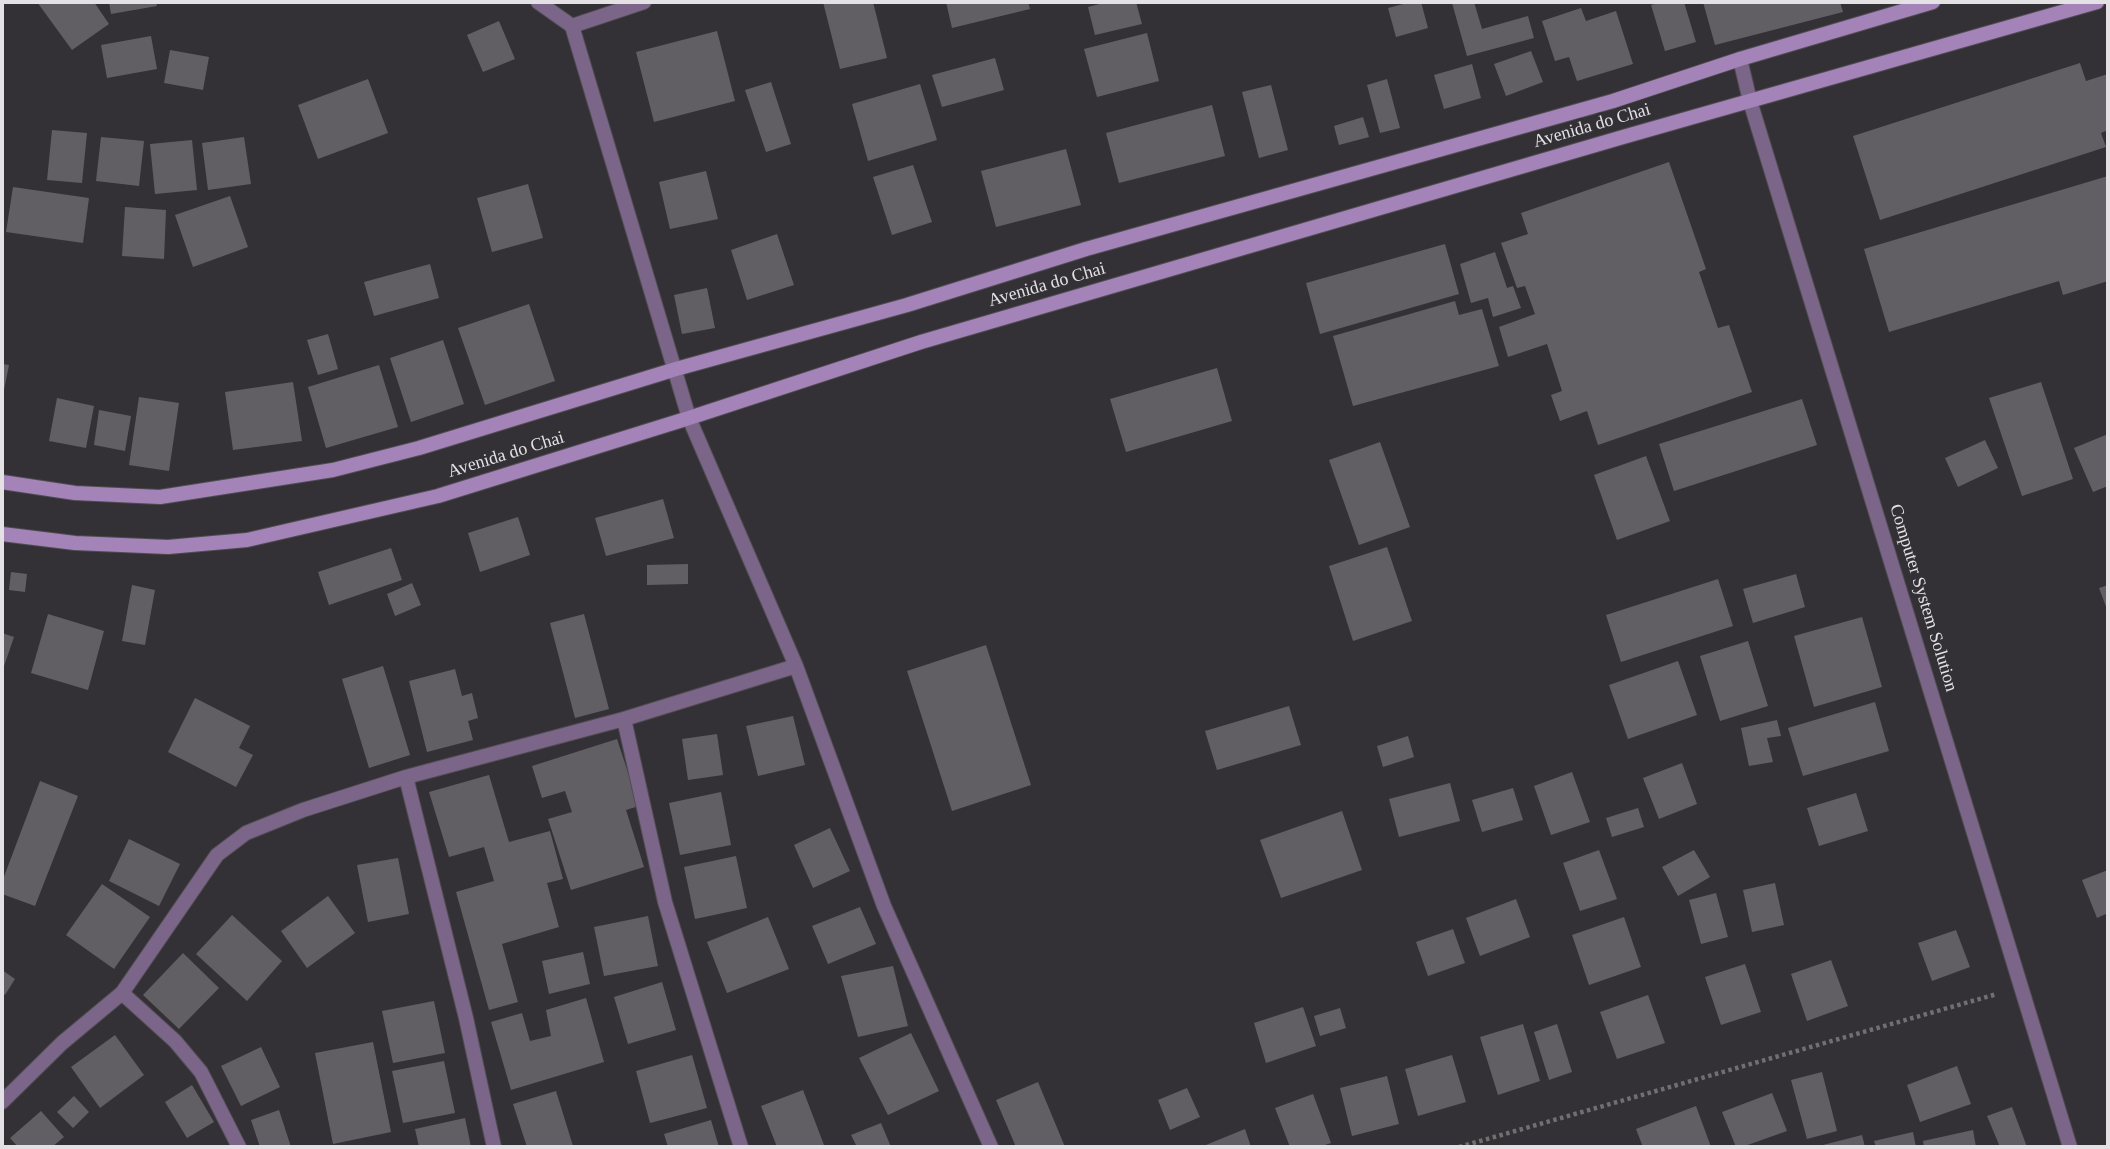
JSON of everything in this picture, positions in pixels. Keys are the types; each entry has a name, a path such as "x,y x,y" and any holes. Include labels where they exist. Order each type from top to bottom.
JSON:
{"main road":[{"name":"Avenida do Chai","path":"2,482 75,493 160,497 333,470 419,448 676,369 907,305 1086,248 1613,101 1740,59 1933,2"},
{"name":"Avenida do Chai","path":"2,534 75,544 168,547 247,540 438,496 690,418 921,342 2096,2"}],"street":[{"path":"538,2 572,26 690,418 796,666 884,905 991,1147"},
{"path":"572,26 644,2"},
{"name":"Computer System Solution","path":"1740,59 1750,101 2070,1147"},
{"path":"2,1102 62,1043 122,992 217,855 246,833 303,810 407,777 624,719 796,666"},
{"path":"624,719 665,902 741,1147"},
{"path":"407,777 467,1018 494,1147"},
{"path":"122,992 175,1041 201,1072 239,1147"}],"path":[{"path":"1459,1147 2022,987"}],"building":[{"path":"37,2 94,2 109,24 72,50"},
{"path":"109,2 156,2 157,6 111,14"},
{"path":"823,2 873,2 887,58 840,69"},
{"path":"946,2 1028,2 1030,9 952,28"},
{"path":"1107,2 1136,2 1142,24 1095,35 1088,7"},
{"path":"1421,2 1428,28 1396,37 1388,8"},
{"path":"1474,2 1482,29 1528,16 1534,38 1467,56 1452,3"},
{"path":"1684,2 1696,42 1665,51 1651,5"},
{"path":"1703,2 1840,2 1843,12 1715,45"},
{"path":"1581,8 1586,21 1616,11 1633,64 1577,81 1569,57 1555,61 1542,21"},
{"path":"499,21 515,59 483,72 467,35"},
{"path":"717,31 735,101 654,122 636,52"},
{"path":"1147,33 1159,81 1097,97 1084,49"},
{"path":"151,36 157,69 107,78 101,45"},
{"path":"170,50 209,57 203,90 164,83"},
{"path":"1531,51 1543,82 1506,96 1494,64"},
{"path":"995,58 1004,90 942,107 932,75"},
{"path":"2080,63 2086,81 2108,74 2108,130 2101,133 2106,147 1880,220 1853,136"},
{"path":"1472,64 1481,98 1444,109 1434,75"},
{"path":"368,79 388,133 318,159 298,105"},
{"path":"1387,79 1400,128 1380,133 1367,85"},
{"path":"771,82 791,144 766,152 745,90"},
{"path":"920,84 937,140 868,161 852,104"},
{"path":"1271,85 1288,150 1259,158 1242,92"},
{"path":"1212,105 1225,156 1119,183 1106,133"},
{"path":"1363,117 1369,137 1339,145 1334,126"},
{"path":"52,130 87,133 82,183 47,180"},
{"path":"101,137 144,141 139,186 96,181"},
{"path":"244,137 251,184 208,190 202,143"},
{"path":"192,140 197,190 155,194 150,144"},
{"path":"1066,149 1081,205 996,227 981,171"},
{"path":"1669,162 1706,269 1699,272 1718,328 1729,325 1752,392 1598,445 1587,411 1560,421 1551,395 1562,391 1547,344 1508,357 1499,327 1535,314 1525,286 1517,288 1501,243 1528,234 1521,213"},
{"path":"913,165 932,222 892,235 873,177"},
{"path":"706,171 718,219 670,229 659,182"},
{"path":"2108,176 2108,281 2063,295 2059,281 1889,332 1864,249"},
{"path":"528,184 543,238 492,252 477,198"},
{"path":"13,187 89,198 83,243 6,232"},
{"path":"230,196 248,247 193,267 175,215"},
{"path":"125,207 166,210 164,259 122,256"},
{"path":"777,234 794,285 747,300 731,250"},
{"path":"1445,244 1459,294 1320,334 1306,283"},
{"path":"1495,252 1507,288 1513,286 1521,308 1493,317 1488,298 1471,303 1460,264"},
{"path":"430,264 439,298 374,316 364,282"},
{"path":"707,288 715,328 682,334 674,295"},
{"path":"1455,301 1459,315 1482,309 1499,366 1353,406 1333,336"},
{"path":"529,304 555,381 485,405 458,328"},
{"path":"328,334 338,369 318,375 307,340"},
{"path":"443,340 464,404 411,422 390,358"},
{"path":"2,364 9,365 3,395 2,395"},
{"path":"379,365 398,427 326,448 308,387"},
{"path":"1217,368 1232,421 1126,452 1110,399"},
{"path":"293,382 302,441 233,450 225,392"},
{"path":"2041,382 2073,479 2022,496 1989,398"},
{"path":"139,397 179,403 169,471 129,465"},
{"path":"57,398 94,406 86,448 49,441"},
{"path":"1802,399 1817,445 1674,491 1659,444"},
{"path":"99,410 131,416 125,451 94,445"},
{"path":"2108,434 2108,486 2093,492 2074,448"},
{"path":"1985,440 1998,468 1958,487 1945,458"},
{"path":"1380,442 1410,527 1359,545 1329,460"},
{"path":"1646,456 1670,521 1617,540 1594,475"},
{"path":"663,499 674,538 606,556 595,518"},
{"path":"518,517 530,555 480,572 468,533"},
{"path":"1387,547 1412,621 1353,641 1329,566"},
{"path":"391,548 402,580 329,605 318,572"},
{"path":"688,564 688,584 647,585 647,565"},
{"path":"11,572 27,574 25,592 9,590"},
{"path":"1796,574 1805,607 1753,623 1743,589"},
{"path":"1718,579 1733,626 1621,662 1606,615"},
{"path":"412,583 421,605 395,616 387,594"},
{"path":"132,585 155,590 145,645 122,641"},
{"path":"2108,585 2108,612 2099,588"},
{"path":"48,614 104,631 88,690 31,673"},
{"path":"584,614 609,709 575,718 550,623"},
{"path":"1862,617 1882,687 1814,707 1794,636"},
{"path":"2,633 14,637 2,672"},
{"path":"1748,641 1768,706 1720,721 1700,656"},
{"path":"986,645 1031,785 952,811 907,671"},
{"path":"1678,661 1697,715 1628,739 1609,685"},
{"path":"383,666 410,755 369,768 342,679"},
{"path":"455,669 462,696 472,693 478,718 468,721 473,740 427,752 409,681"},
{"path":"195,698 250,726 239,748 253,755 236,787 168,752"},
{"path":"1875,702 1889,751 1803,776 1788,728"},
{"path":"1289,706 1301,745 1217,770 1205,731"},
{"path":"793,716 805,765 758,776 746,726"},
{"path":"1777,720 1781,736 1767,738 1773,762 1749,766 1741,728"},
{"path":"717,734 723,775 688,780 682,739"},
{"path":"1408,736 1414,757 1383,767 1377,746"},
{"path":"617,739 639,806 626,810 644,867 571,890 548,819 572,812 565,791 542,798 532,766"},
{"path":"1682,763 1697,804 1659,819 1643,778"},
{"path":"1572,772 1590,822 1551,835 1534,786"},
{"path":"489,775 509,842 550,831 563,879 547,883 559,927 502,944 518,1002 489,1010 456,892 494,881 484,847 449,857 429,792"},
{"path":"40,781 78,796 35,906 2,894 2,882"},
{"path":"1450,783 1460,821 1399,837 1389,799"},
{"path":"1513,788 1523,820 1482,832 1472,800"},
{"path":"721,792 731,845 680,855 669,803"},
{"path":"1856,793 1868,831 1819,846 1807,808"},
{"path":"1638,808 1644,827 1612,837 1606,818"},
{"path":"1342,811 1362,870 1281,898 1260,840"},
{"path":"830,828 850,871 813,888 794,845"},
{"path":"129,839 180,864 159,906 109,881"},
{"path":"1599,850 1617,899 1580,911 1563,863"},
{"path":"1694,850 1710,877 1678,896 1662,867"},
{"path":"736,856 747,908 695,919 684,867"},
{"path":"398,858 409,914 368,922 357,865"},
{"path":"2108,870 2108,913 2097,918 2082,880"},
{"path":"1775,883 1784,925 1752,932 1743,890"},
{"path":"102,884 150,917 114,969 66,935"},
{"path":"1716,893 1728,937 1701,944 1689,900"},
{"path":"328,896 355,933 307,968 281,931"},
{"path":"1516,899 1530,937 1480,956 1466,918"},
{"path":"860,907 876,944 828,964 812,926"},
{"path":"232,915 282,961 247,1001 196,954"},
{"path":"648,916 658,966 604,976 594,927"},
{"path":"768,917 789,969 727,993 707,942"},
{"path":"1624,917 1641,967 1589,985 1572,935"},
{"path":"1453,929 1465,963 1428,976 1416,942"},
{"path":"1956,930 1970,967 1932,981 1918,943"},
{"path":"583,952 590,984 549,994 542,961"},
{"path":"183,953 219,988 179,1029 143,995"},
{"path":"1831,960 1848,1006 1807,1021 1791,974"},
{"path":"1745,964 1761,1012 1721,1025 1705,977"},
{"path":"893,966 908,1026 858,1037 841,976"},
{"path":"2,970 15,979 5,995 2,993"},
{"path":"662,982 676,1030 628,1044 614,997"},
{"path":"1648,995 1665,1043 1617,1059 1600,1012"},
{"path":"586,998 604,1062 511,1090 491,1022 522,1013 530,1041 551,1036 546,1010"},
{"path":"434,1001 445,1053 393,1063 382,1011"},
{"path":"1303,1007 1316,1046 1266,1063 1254,1023"},
{"path":"1340,1008 1346,1028 1320,1036 1314,1016"},
{"path":"1523,1024 1540,1081 1498,1095 1480,1037"},
{"path":"1557,1024 1572,1072 1549,1080 1534,1032"},
{"path":"911,1033 939,1091 888,1115 859,1058"},
{"path":"115,1035 144,1075 100,1108 71,1067"},
{"path":"373,1042 391,1132 333,1144 315,1053"},
{"path":"261,1047 280,1087 241,1106 221,1066"},
{"path":"692,1055 707,1108 650,1123 636,1071"},
{"path":"1452,1055 1466,1102 1418,1116 1405,1069"},
{"path":"444,1061 455,1113 403,1123 392,1071"},
{"path":"1957,1066 1971,1104 1920,1122 1907,1085"},
{"path":"1822,1072 1837,1131 1807,1139 1791,1080"},
{"path":"1387,1076 1399,1124 1352,1136 1340,1088"},
{"path":"1038,1082 1065,1147 1016,1147 996,1100"},
{"path":"192,1085 214,1122 187,1138 165,1102"},
{"path":"1187,1088 1200,1117 1170,1130 1158,1100"},
{"path":"803,1090 824,1145 777,1147 761,1106"},
{"path":"556,1091 573,1146 527,1147 513,1104"},
{"path":"1772,1093 1787,1131 1736,1147 1722,1112"},
{"path":"1313,1094 1331,1143 1319,1147 1290,1147 1275,1108"},
{"path":"74,1096 89,1112 73,1128 57,1112"},
{"path":"1696,1106 1711,1147 1643,1147 1636,1129"},
{"path":"2012,1107 2027,1147 2000,1147 1987,1116"},
{"path":"279,1110 291,1147 260,1147 251,1120"},
{"path":"41,1111 64,1137 52,1147 18,1147 10,1138"},
{"path":"465,1118 471,1147 419,1147 415,1129"},
{"path":"711,1120 719,1147 668,1147 664,1134"},
{"path":"881,1123 891,1147 857,1147 851,1135"},
{"path":"1245,1129 1251,1147 1201,1147"},
{"path":"1973,1130 1976,1147 1924,1147 1923,1141"},
{"path":"1913,1132 1916,1147 1876,1147 1874,1141"},
{"path":"1862,1135 1865,1147 1819,1147 1819,1146"}]}
